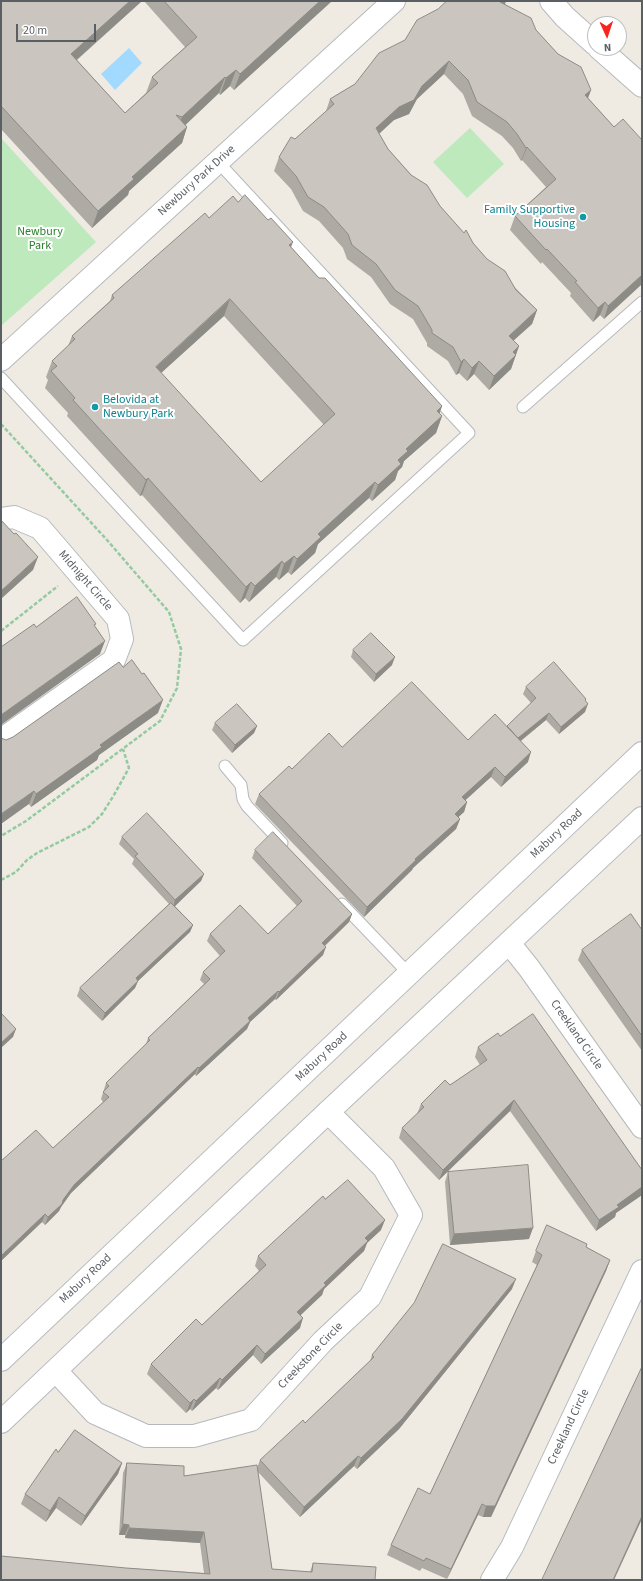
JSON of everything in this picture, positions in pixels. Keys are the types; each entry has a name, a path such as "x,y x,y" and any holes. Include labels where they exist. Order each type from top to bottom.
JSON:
{"street":[{"name":"Newbury Park Drive","path":"1,360 394,1"},
{"path":"551,1 565,18 587,37"},
{"path":"608,56 642,86"},
{"name":"Midnight Circle","path":"1,519 14,517 40,528 118,619 122,639 114,660 1,740"},
{"name":"Mabury Road","path":"1,1360 642,753"},
{"path":"1,1422 328,1112 642,818"},
{"name":"Creekland Circle","path":"509,943 642,1127"},
{"name":"Creekstone Circle","path":"56,1371 95,1413 146,1436 194,1436 251,1420 323,1341 370,1297 411,1215 384,1168 328,1112"},
{"name":"Creekland Circle","path":"492,1580 512,1547 642,1271"}],"lane":[{"path":"1,378 243,640 469,433 218,162"},
{"path":"523,407 642,302"},
{"path":"226,766 241,785 243,799 247,806 290,851"},
{"path":"333,895 409,974"}],"path":[{"path":"1,631 57,587 61,582"},
{"path":"1,880 16,872 27,860 37,853 89,827 102,814 129,768 123,749"}],"green space":[{"path":"470,128 504,164 467,198 433,162"},
{"name":"Newbury Park","path":"1,138 96,242 1,326"}],"water":[{"path":"129,48 142,63 115,90 101,74"}],"building":[{"path":"1,1 130,1 71,54 125,113 158,83 152,77 197,37 164,1 320,1 240,74 236,70 226,78 225,77 182,117 176,115 187,127 132,177 134,179 98,211 1,106"},
{"path":"447,1 500,1 531,18 536,30 558,54 581,67 591,90 585,95 614,127 623,119 642,140 642,275 608,306 605,302 598,308 575,282 577,281 515,216 556,179 527,147 526,148 507,122 477,102 468,80 449,61 422,86 414,100 399,107 376,128 388,149 411,175 427,185 440,206 464,233 466,230 473,243 487,259 505,271 516,290 537,310 509,336 519,346 513,352 516,355 494,376 479,361 472,368 464,359 461,362 453,347 432,333 432,330 418,306 395,290 376,264 352,245 348,234 324,207 308,197 296,176 279,157 291,137 295,139 334,104 330,99 355,84 379,53 405,40 417,20 438,9"},
{"name":"Belovida at Newbury Park","path":"245,195 268,220 271,218 293,242 289,245 319,278 325,278 442,406 437,411 442,416 406,449 408,451 398,460 401,464 378,485 375,482 318,534 321,537 297,559 294,556 284,564 282,561 255,586 251,582 246,587 148,478 146,480 73,400 75,398 51,371 57,366 52,361 75,339 72,336 114,298 112,295 205,213 209,218 233,196 238,202","holes":["230,299 335,414 261,482 156,367"]},
{"path":"1,520 14,534 16,533 38,557 1,591"},
{"path":"77,597 96,624 94,625 105,641 1,715 1,647 34,624 36,627"},
{"path":"371,633 395,657 376,674 353,650"},
{"path":"132,660 142,674 144,673 163,700 100,745 102,747 36,794 34,791 1,814 1,738 6,740 13,737 119,662 123,667"},
{"path":"554,662 586,699 585,700 588,704 561,727 549,713 518,738 507,726 536,698 526,687"},
{"path":"412,682 468,740 495,714 531,752 505,777 495,767 462,797 467,802 455,814 460,819 415,859 416,860 367,907 259,794 289,766 292,769 329,733 342,747"},
{"path":"237,704 257,726 235,745 215,723"},
{"path":"147,813 204,874 175,900 135,856 138,854 122,837"},
{"path":"273,832 352,914 322,943 326,947 279,992 278,991 248,1018 250,1021 199,1068 198,1067 74,1185 63,1200 62,1204 48,1217 45,1214 1,1256 1,1161 36,1130 53,1148 109,1097 103,1092 109,1086 106,1083 150,1040 148,1038 210,979 203,972 225,951 210,934 240,905 268,934 302,901 255,850"},
{"path":"171,903 193,925 136,978 138,981 105,1013 80,988"},
{"path":"631,914 642,930 642,1036 582,950"},
{"path":"1,1013 16,1029 1,1043"},
{"path":"533,1014 642,1170 642,1187 617,1205 619,1207 599,1220 514,1100 443,1170 402,1128 424,1107 421,1104 445,1080 450,1085 487,1060 478,1047 498,1033 500,1036"},
{"path":"528,1165 533,1228 454,1234 448,1172"},
{"path":"348,1180 385,1220 365,1238 368,1241 324,1283 326,1285 297,1312 303,1318 265,1354 257,1345 222,1380 220,1378 196,1401 194,1399 190,1403 151,1364 196,1319 202,1325 266,1265 258,1256 323,1196 325,1199"},
{"path":"547,1225 587,1244 586,1247 610,1260 495,1506 486,1506 482,1504 451,1569 426,1558 424,1561 391,1545 418,1488 430,1494 542,1255 536,1251"},
{"path":"443,1244 516,1279 402,1419 361,1458 358,1456 304,1507 260,1460 303,1420 305,1423 374,1357 372,1355 414,1303"},
{"path":"642,1367 642,1516 613,1580 542,1580"},
{"path":"75,1430 122,1463 85,1516 59,1497 50,1511 25,1494 56,1449 58,1452"},
{"path":"127,1463 184,1466 184,1476 257,1465 272,1569 312,1572 313,1563 376,1567 375,1580 1,1580 1,1556 126,1568 210,1574 204,1532 129,1528 129,1525 123,1524"}],"place":[{"name":"Family Supportive Housing","path":"583,217"},
{"name":"Belovida at Newbury Park","path":"95,407"}]}
